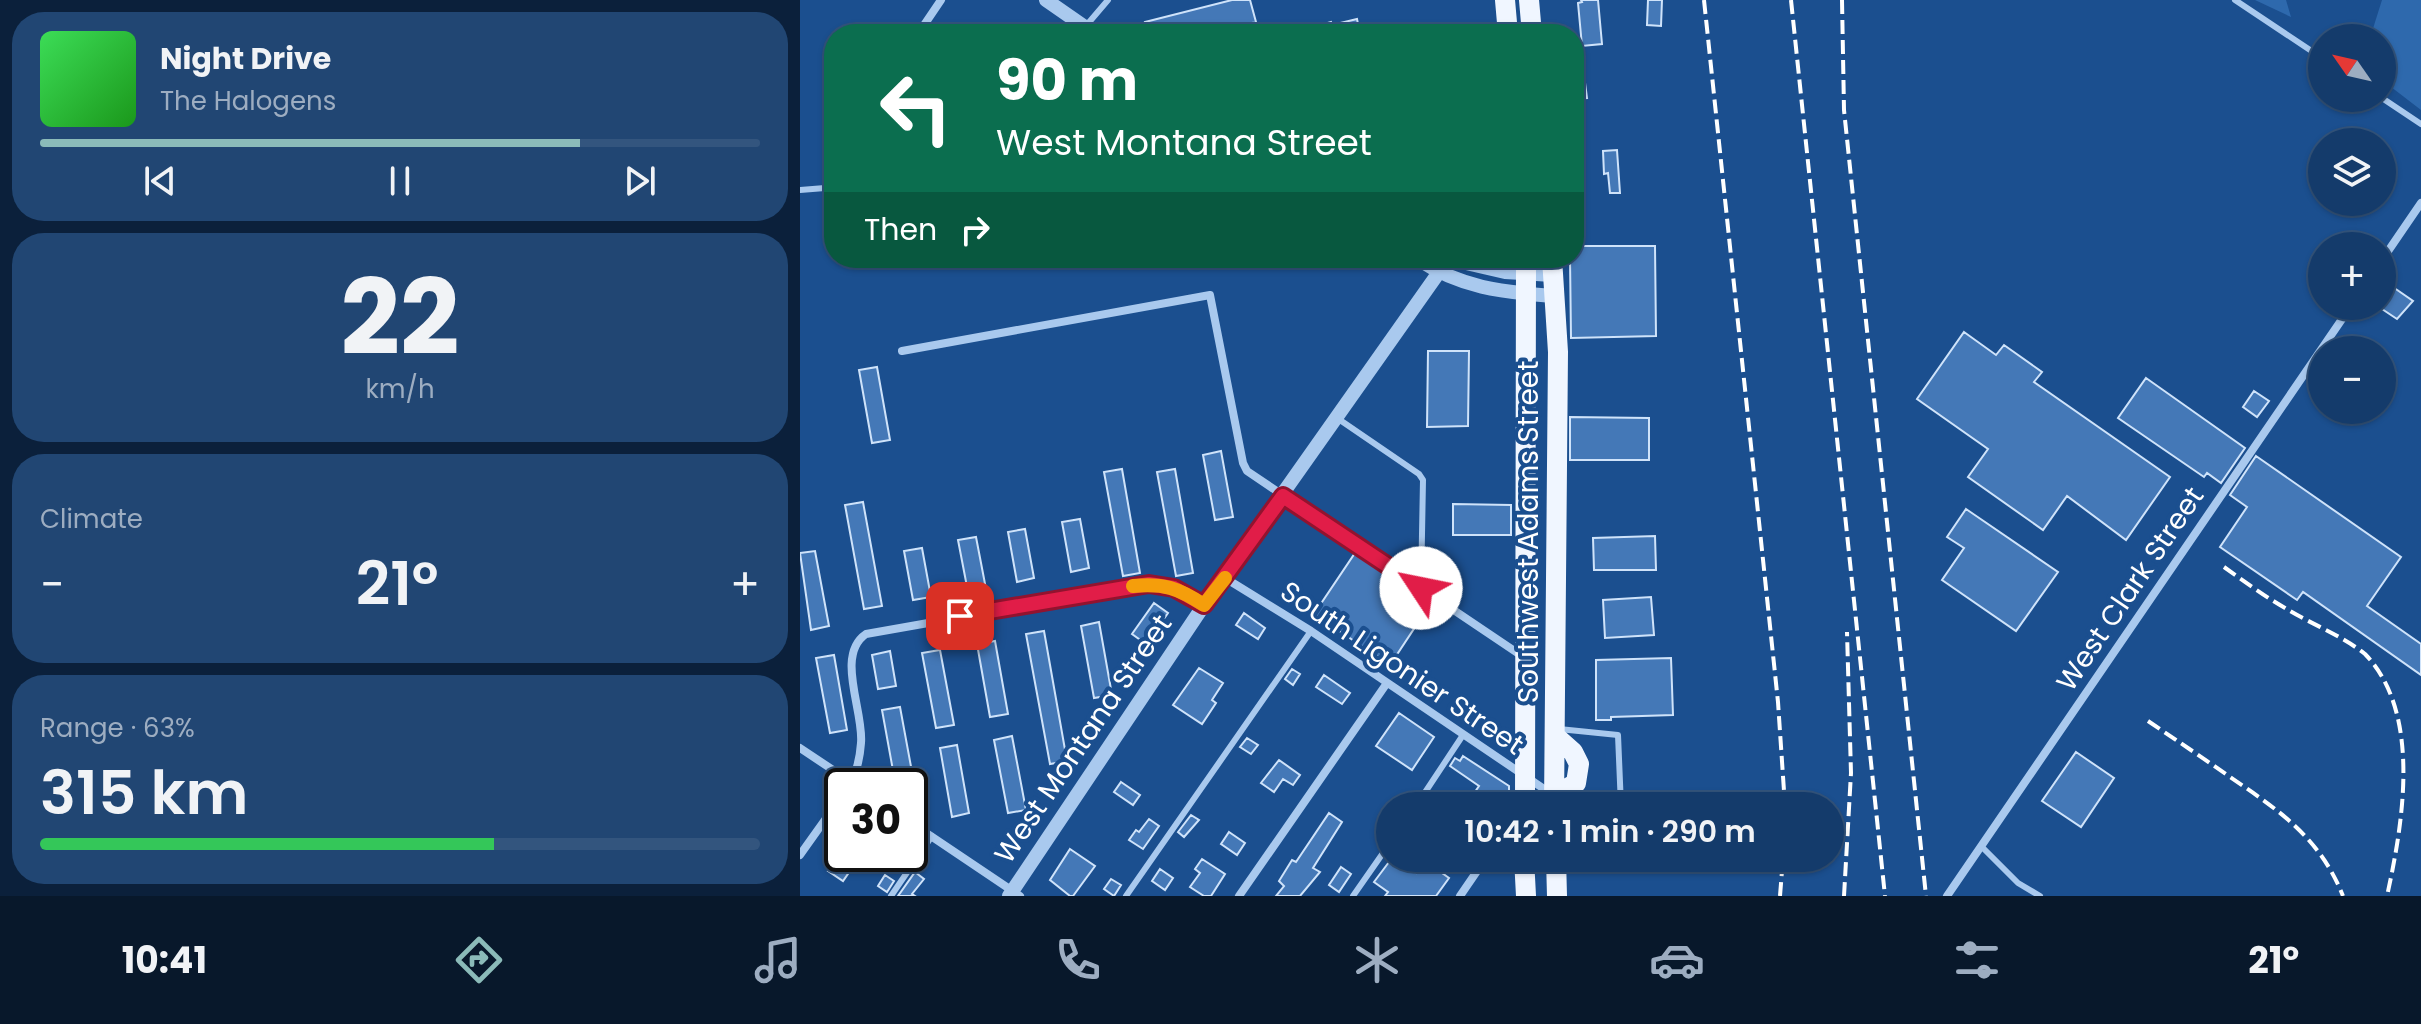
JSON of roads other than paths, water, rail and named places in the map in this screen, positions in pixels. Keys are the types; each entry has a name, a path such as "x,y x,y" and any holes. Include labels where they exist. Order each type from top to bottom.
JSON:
{"main road":[{"path":"1505,0 1507,24"},
{"path":"1529,0 1531,24"},
{"name":"Southwest Adams Street","path":"1543,791 1555,762 1558,352 1552,268"},
{"name":"Southwest Adams Street","path":"1527,275 1526,659 1543,791"},
{"path":"1543,791 1576,783 1579,764 1573,752 1555,733"},
{"path":"1525,872 1526,896"},
{"path":"1556,872 1557,896"}],"street":[{"path":"925,24 941,0"},
{"path":"1046,0 1081,24"},
{"path":"2396,240 2421,203"},
{"path":"1431,268 1484,289 1546,268"},
{"name":"West Montana Street","path":"1014,894 1204,605 1441,268"},
{"path":"1482,268 1527,275 1553,296"},
{"path":"902,351 1210,295 1247,471 1526,659"},
{"name":"West Clark Street","path":"1947,896 2341,320"},
{"name":"South Ligonier Street","path":"1225,578 1311,631 1543,791"},
{"path":"855,768 861,741 851,658 859,639 866,634 1149,584 1174,588 1204,605"},
{"path":"1239,896 1387,683"},
{"path":"800,748 828,768"},
{"path":"800,855 824,821"},
{"path":"928,833 1014,894"},
{"path":"1460,896 1476,872"}],"lane":[{"path":"1094,24 1108,0"},
{"path":"2235,0 2308,49"},
{"path":"2396,107 2421,124"},
{"path":"800,190 824,188"},
{"path":"1337,418 1419,474 1423,480 1421,588"},
{"path":"1126,896 1311,631"},
{"path":"1555,733 1618,735 1620,792"},
{"path":"1425,792 1463,735"},
{"path":"891,896 932,836"},
{"path":"1981,846 2018,883 2040,896"},
{"path":"1353,896 1376,863"}],"railway":[{"path":"1704,0 1778,702 1784,792"},
{"path":"1791,0 1885,896"},
{"path":"1842,0 1844,110 1926,896"},
{"path":"2224,567 2295,614 2356,647 2383,678 2394,705 2401,736 2403,768 2399,834 2387,896"},
{"path":"1844,896 1851,773 1847,632"},
{"path":"2148,721 2282,814 2323,858 2343,896"},
{"path":"1780,896 1782,872"}]}
